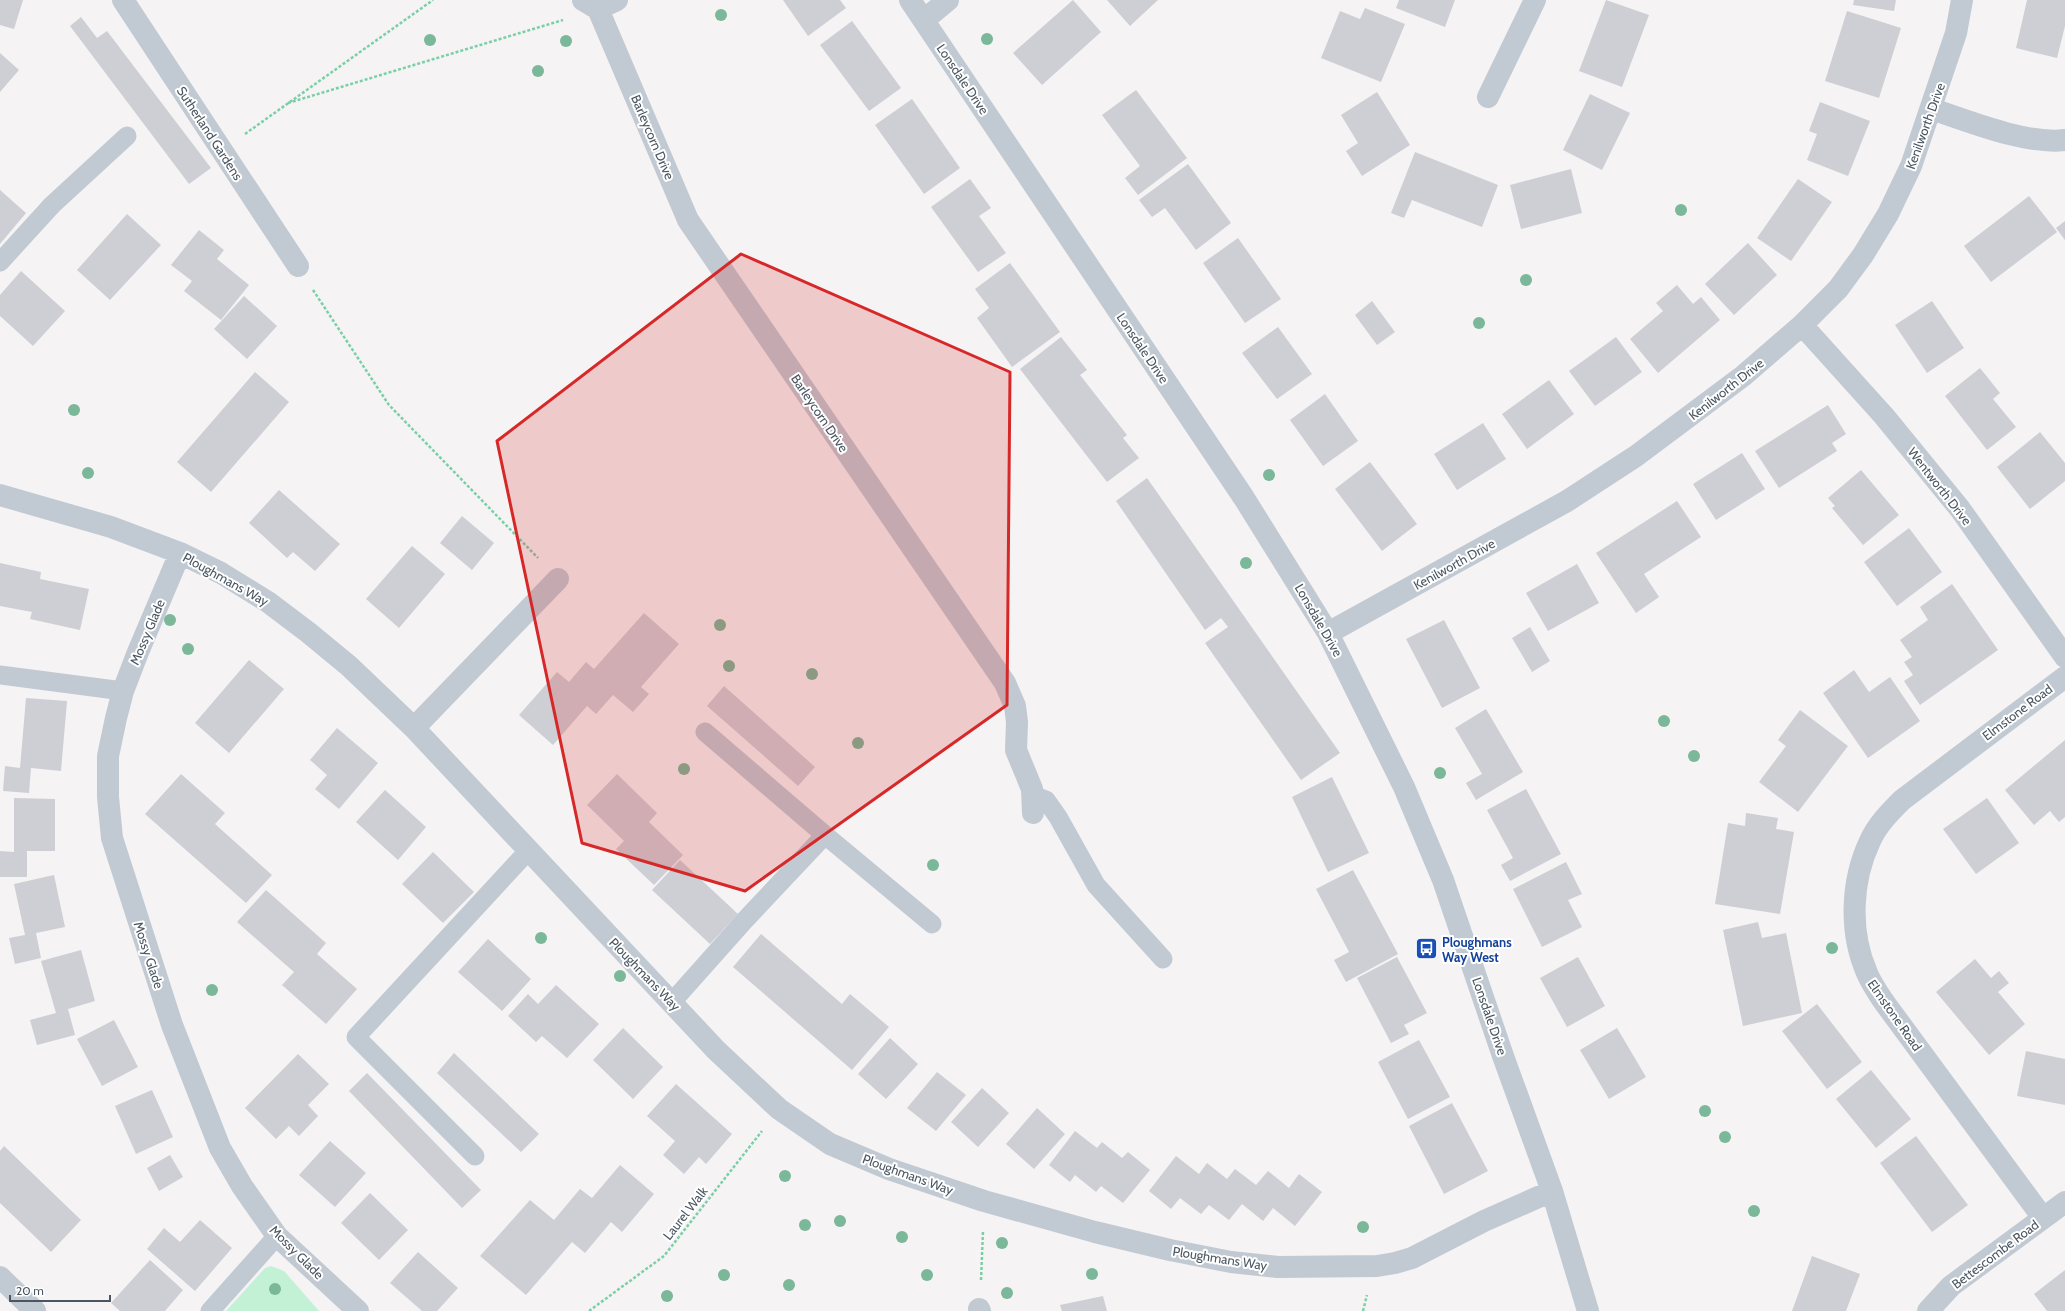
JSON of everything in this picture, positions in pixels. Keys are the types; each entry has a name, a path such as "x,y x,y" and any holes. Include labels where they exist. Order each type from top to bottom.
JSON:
{"street":[{"name":"Sutherland Gardens","path":"123,0 298,266"},
{"name":"Lonsdale Drive","path":"910,0 1244,498 1328,633 1404,787 1443,880 1503,1056 1552,1191 1588,1311"},
{"path":"924,20 948,0"},
{"path":"1488,98 1535,0"},
{"name":"Kenilworth Drive","path":"1328,633 1567,501 1636,456 1743,376 1802,325 1838,289 1863,255 1888,214 1911,166 1932,109 1956,33 1962,0"},
{"name":"Barleycorn Drive","path":"599,3 688,220 1005,683 1014,706 1017,722 1016,750 1029,780 1033,804"},
{"path":"1932,109 2022,136 2054,142 2065,140"},
{"name":"Wentworth Drive","path":"1802,325 1884,416 1960,509 2065,656"},
{"name":"Ploughmans Way","path":"0,496 111,527 180,553 221,574 268,602 349,666 414,728 716,1050 779,1109 830,1144 889,1169 984,1201 1095,1232 1170,1250 1231,1262 1278,1267 1377,1266 1412,1258 1484,1221 1552,1191"},
{"name":"Mossy Glade","path":"180,553 123,691 108,756 108,797 112,838 172,1025 220,1148 242,1186 277,1236 358,1311"},
{"path":"414,728 558,579"},
{"name":"Elmstone Road","path":"2043,1218 1884,1002 1867,974 1859,949 1854,918 1856,890 1861,864 1870,840 1884,818 1902,800 2065,676"},
{"name":"Bettescombe Road","path":"1928,1311 1951,1286 2065,1202"},
{"path":"0,1277 35,1311"}],"lane":[{"path":"0,262 52,205 127,136"},
{"path":"0,675 123,691"},
{"path":"705,732 932,924"},
{"path":"1033,804 1046,800 1058,817 1088,873 1100,891 1163,959"},
{"path":"672,1002 745,920 825,834"},
{"path":"475,1156 356,1037 528,851"},
{"path":"210,1311 277,1236"}],"path":[{"path":"222,151 433,0"},
{"path":"288,103 599,3"},
{"path":"298,266 389,405 558,579"},
{"name":"Laurel Walk","path":"589,1311 664,1256 779,1109"},
{"path":"980,1310 984,1201"}],"highlighted area":[{"path":"741,254 1010,372 1007,705 745,891 582,843 497,441"}],"green space":[{"path":"271,1266 284,1271 319,1311 226,1311 265,1268"}],"building":[{"path":"0,0 23,0 14,29 0,25"},
{"path":"783,0 840,0 846,8 808,36"},
{"path":"1073,0 1101,32 1042,85 1013,53"},
{"path":"1107,0 1158,0 1130,26"},
{"path":"1399,0 1455,0 1445,27 1396,8"},
{"path":"1606,0 1649,15 1622,87 1579,71"},
{"path":"1854,0 1896,0 1894,11 1853,5"},
{"path":"2027,0 2065,0 2065,26 2057,58 2016,48"},
{"path":"1365,8 1405,24 1381,82 1321,58 1340,11 1360,19"},
{"path":"1847,11 1901,28 1879,98 1825,81"},
{"path":"81,17 97,38 107,31 211,168 189,184 70,26"},
{"path":"852,21 901,88 869,111 820,45"},
{"path":"0,53 19,70 0,92"},
{"path":"1136,90 1187,158 1138,195 1125,178 1140,166 1102,115"},
{"path":"1377,92 1410,145 1362,176 1346,151 1358,143 1341,115"},
{"path":"1590,94 1630,113 1602,170 1563,150"},
{"path":"912,99 960,168 924,194 875,125"},
{"path":"1820,102 1870,121 1848,176 1807,160 1817,134 1809,131"},
{"path":"1415,152 1498,185 1482,227 1412,200 1404,218 1391,213"},
{"path":"1188,164 1231,223 1196,250 1165,208 1152,217 1139,200"},
{"path":"1571,169 1582,213 1521,229 1510,185"},
{"path":"970,179 991,208 979,216 1006,253 978,272 931,207"},
{"path":"1798,179 1832,202 1791,261 1757,238"},
{"path":"0,190 26,213 0,244"},
{"path":"2029,196 2057,232 1991,282 1964,246"},
{"path":"127,214 161,245 110,300 77,270"},
{"path":"2065,221 2065,240 2056,228"},
{"path":"199,230 224,250 217,259 249,285 221,320 184,291 192,281 171,265"},
{"path":"1238,238 1281,299 1245,323 1203,263"},
{"path":"1748,243 1777,275 1734,315 1705,284"},
{"path":"1010,263 1060,332 1012,367 977,318 989,308 975,289"},
{"path":"21,271 65,311 33,346 0,316 0,295"},
{"path":"1677,285 1693,304 1701,297 1720,320 1658,373 1630,339 1663,311 1656,303"},
{"path":"244,296 277,326 247,359 214,329"},
{"path":"1372,301 1395,332 1377,345 1355,315"},
{"path":"1932,301 1964,348 1927,373 1895,325"},
{"path":"1278,327 1312,374 1277,399 1242,353"},
{"path":"1061,337 1087,370 1080,375 1127,435 1123,438 1139,458 1107,482 1020,369"},
{"path":"1616,337 1642,372 1595,406 1569,371"},
{"path":"1980,368 2000,393 1993,399 2016,427 1987,450 1945,396"},
{"path":"255,372 289,402 211,492 177,462"},
{"path":"1549,380 1574,414 1527,449 1502,414"},
{"path":"1325,394 1358,441 1323,466 1290,420"},
{"path":"1828,405 1846,434 1832,443 1837,451 1779,488 1755,451"},
{"path":"1483,423 1506,459 1457,490 1434,454"},
{"path":"2040,432 2065,463 2065,481 2030,509 1997,467"},
{"path":"1742,453 1765,489 1716,520 1693,484"},
{"path":"1370,462 1417,524 1382,551 1335,489"},
{"path":"1861,470 1899,515 1863,545 1832,508 1835,506 1828,498"},
{"path":"1147,478 1340,753 1301,780 1205,643 1228,627 1221,618 1205,630 1116,501"},
{"path":"279,490 340,544 315,571 293,552 287,558 249,523"},
{"path":"1677,501 1701,537 1644,574 1659,597 1636,613 1596,553"},
{"path":"462,516 494,543 472,570 440,543"},
{"path":"1909,528 1942,572 1897,606 1864,562"},
{"path":"412,546 445,574 399,628 366,599"},
{"path":"0,563 41,572 40,579 89,589 80,630 30,619 32,612 0,606"},
{"path":"1577,564 1599,603 1548,631 1526,593"},
{"path":"1952,584 1998,650 1920,705 1904,681 1913,675 1904,662 1912,657 1900,640 1928,620 1920,607"},
{"path":"644,613 679,644 641,687 649,694 633,712 613,695 596,714 587,706 553,745 519,715 557,672 569,682 586,662 594,669"},
{"path":"1444,620 1480,688 1442,708 1406,639"},
{"path":"1530,627 1550,661 1532,672 1512,638"},
{"path":"249,660 284,689 229,753 195,723"},
{"path":"1854,670 1869,692 1890,677 1920,721 1868,758 1823,693"},
{"path":"724,686 815,767 798,786 707,706"},
{"path":"26,698 67,701 61,771 31,768 29,793 3,791 5,766 20,768"},
{"path":"1486,709 1523,772 1476,800 1466,783 1482,774 1455,728"},
{"path":"1800,710 1848,746 1798,812 1759,782 1786,746 1778,740"},
{"path":"337,728 378,763 339,809 315,789 327,775 310,760"},
{"path":"2065,740 2065,817 2059,822 2050,811 2034,825 2005,790"},
{"path":"181,774 225,813 215,824 272,875 246,903 145,814"},
{"path":"617,774 657,813 649,822 683,855 654,885 616,849 624,841 587,805"},
{"path":"1332,777 1369,853 1328,872 1292,797"},
{"path":"1526,789 1561,854 1510,881 1501,865 1513,858 1487,810"},
{"path":"385,790 426,827 398,860 356,822"},
{"path":"14,798 55,799 55,851 27,851 27,877 0,877 0,851 14,852"},
{"path":"1987,798 2019,843 1976,874 1943,829"},
{"path":"1746,813 1778,818 1776,829 1794,832 1780,914 1715,904 1728,823 1745,826"},
{"path":"433,852 474,892 443,923 402,884"},
{"path":"680,860 738,914 710,944 652,890"},
{"path":"1566,862 1582,894 1568,900 1582,927 1542,947 1513,889"},
{"path":"1353,870 1398,954 1346,982 1334,960 1349,952 1316,889"},
{"path":"54,875 65,927 36,933 41,958 15,964 9,938 25,935 14,884"},
{"path":"266,890 326,943 317,954 357,989 326,1024 282,985 294,972 237,922"},
{"path":"1758,922 1762,938 1786,933 1802,1013 1743,1026 1723,930"},
{"path":"761,934 842,1004 850,994 889,1027 852,1070 733,967"},
{"path":"488,939 531,979 502,1011 458,972"},
{"path":"81,950 95,1001 68,1009 75,1035 37,1045 30,1020 56,1013 41,961"},
{"path":"1397,957 1427,1013 1404,1025 1409,1034 1391,1043 1357,978"},
{"path":"1578,957 1605,1006 1567,1027 1540,978"},
{"path":"1975,959 1991,978 1999,971 2009,983 1998,992 2025,1024 1989,1055 1936,992"},
{"path":"556,985 599,1024 567,1058 542,1036 536,1042 508,1016 528,994 538,1004"},
{"path":"1817,1004 1862,1062 1827,1089 1782,1031"},
{"path":"114,1020 138,1067 102,1086 77,1039"},
{"path":"623,1028 663,1067 633,1099 593,1060"},
{"path":"1617,1028 1646,1077 1609,1099 1580,1050"},
{"path":"890,1038 918,1064 886,1099 858,1074"},
{"path":"1419,1040 1450,1097 1408,1119 1378,1062"},
{"path":"2026,1051 2065,1059 2065,1105 2017,1096"},
{"path":"454,1053 539,1134 521,1152 437,1073"},
{"path":"298,1054 329,1084 308,1105 318,1116 299,1136 289,1126 276,1139 245,1108"},
{"path":"1871,1070 1911,1119 1876,1148 1836,1099"},
{"path":"937,1072 966,1095 936,1131 907,1108"},
{"path":"367,1073 481,1190 462,1208 349,1091"},
{"path":"676,1084 732,1134 706,1164 699,1157 684,1174 663,1155 675,1141 647,1116"},
{"path":"982,1088 1009,1113 978,1147 951,1122"},
{"path":"152,1090 173,1137 136,1154 115,1106"},
{"path":"1452,1103 1488,1171 1444,1194 1409,1126"},
{"path":"1037,1108 1065,1134 1034,1169 1006,1144"},
{"path":"1075,1131 1097,1148 1102,1142 1122,1158 1128,1152 1150,1170 1123,1203 1101,1186 1096,1192 1075,1175 1070,1182 1049,1165"},
{"path":"1916,1136 1968,1205 1932,1232 1880,1163"},
{"path":"330,1141 366,1173 335,1207 299,1175"},
{"path":"4,1146 81,1220 51,1252 0,1203 0,1151"},
{"path":"170,1155 183,1177 159,1191 147,1168"},
{"path":"1176,1156 1199,1174 1207,1163 1227,1179 1235,1169 1256,1185 1268,1171 1289,1188 1299,1174 1322,1192 1295,1226 1273,1208 1263,1221 1242,1204 1229,1220 1209,1205 1201,1214 1180,1198 1171,1209 1149,1191"},
{"path":"620,1165 654,1194 622,1232 611,1222 585,1253 572,1242 526,1295 480,1256 530,1200 554,1220 580,1189 592,1198"},
{"path":"370,1193 408,1230 379,1260 341,1223"},
{"path":"200,1220 232,1248 195,1291 147,1249 164,1228 180,1242"},
{"path":"418,1252 458,1288 437,1311 422,1311 390,1283"},
{"path":"1812,1256 1860,1274 1846,1311 1792,1311"},
{"path":"150,1260 183,1290 165,1311 120,1311 111,1303"},
{"path":"2065,1270 2065,1311 2047,1311 2034,1294"},
{"path":"1103,1296 1107,1311 1062,1311 1060,1305"}],"place":[{"name":"Ploughmans Way West","path":"1426,949"}]}
